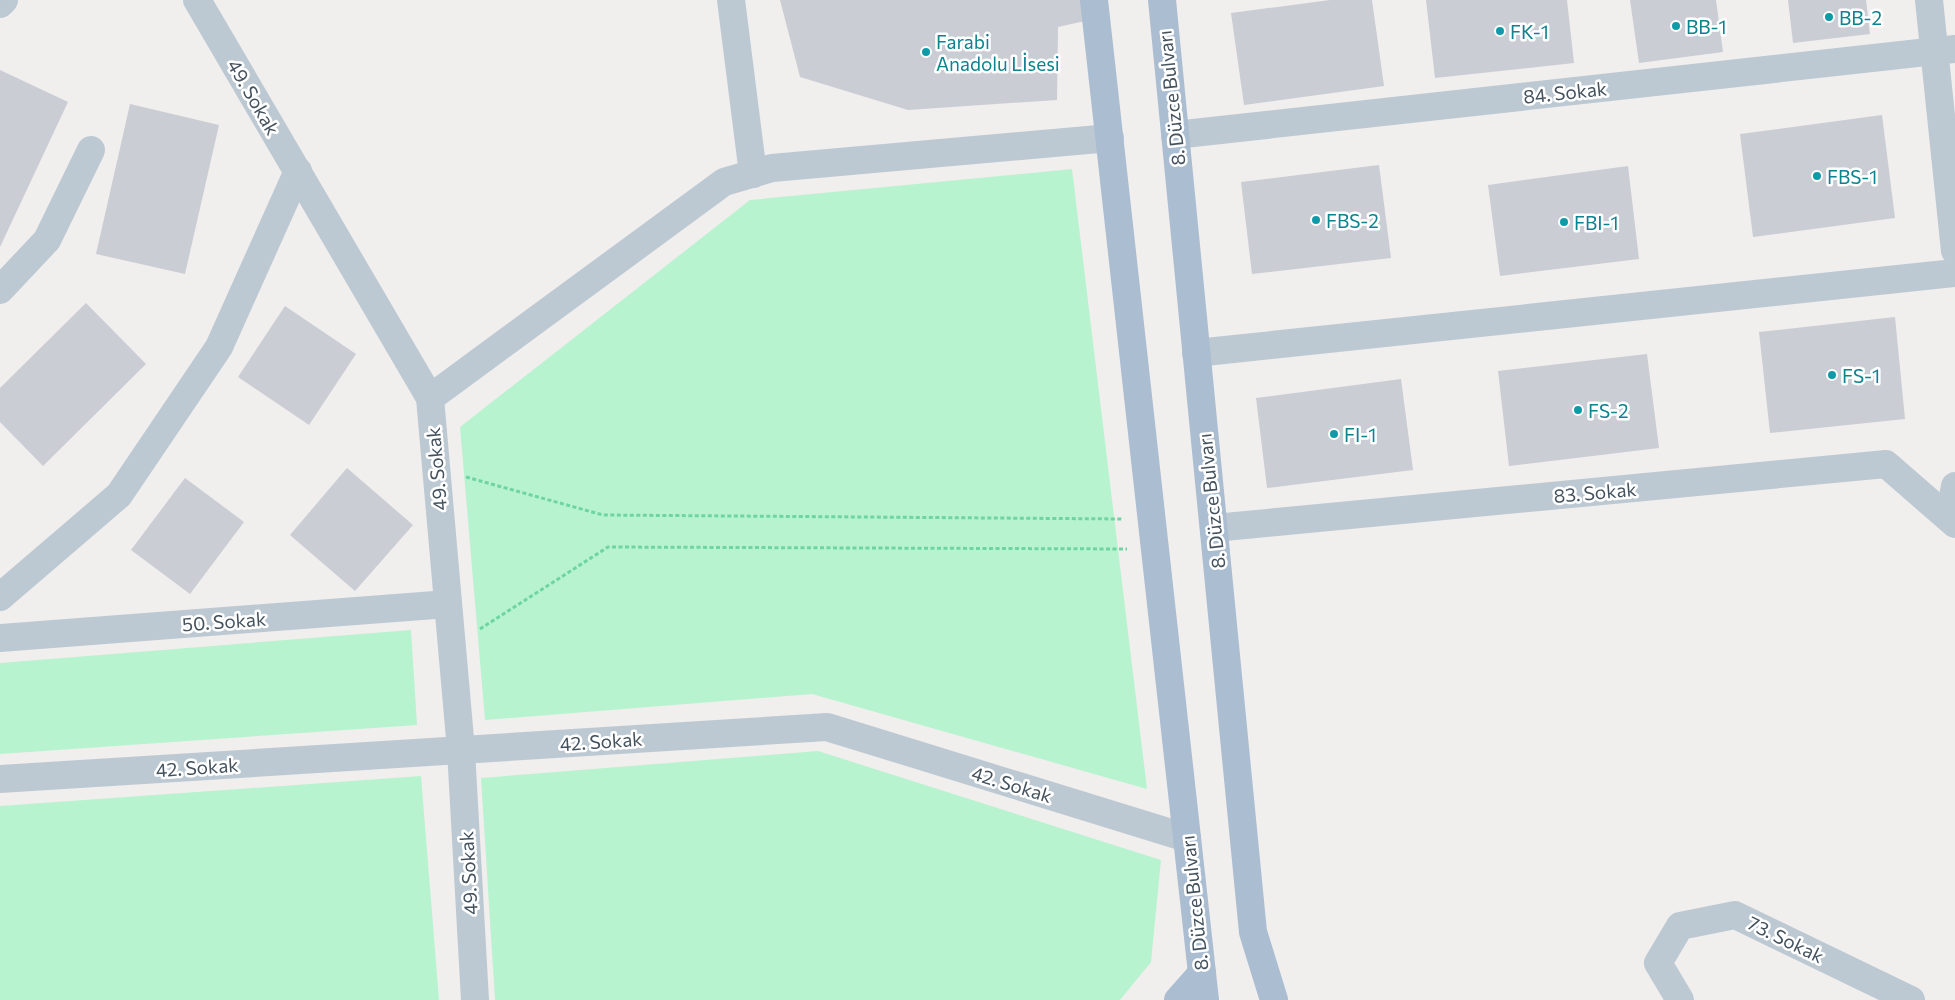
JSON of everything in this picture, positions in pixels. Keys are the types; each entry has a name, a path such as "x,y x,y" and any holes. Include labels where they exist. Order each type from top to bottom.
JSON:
{"main road":[{"name":"8. Düzce Bulvarı","path":"1094,0 1205,1000"},
{"name":"8. Düzce Bulvarı","path":"1162,0 1253,932 1274,1000"},
{"path":"1178,1000 1202,973"}],"street":[{"path":"0,4 4,0"},
{"name":"49. Sokak","path":"197,0 430,398 461,750 475,1000"},
{"path":"731,0 753,174"},
{"path":"1929,0 1945,51 1955,251"},
{"name":"84. Sokak","path":"1175,135 1945,51"},
{"path":"430,398 724,182 772,168 1110,138"},
{"path":"0,290 47,240 91,150"},
{"path":"0,597 119,495 219,347 298,171"},
{"path":"1196,353 1955,272"},
{"name":"83. Sokak","path":"1214,528 1886,464 1952,521"},
{"path":"1952,521 1955,490"},
{"name":"50. Sokak","path":"0,638 448,604"},
{"name":"42. Sokak","path":"0,779 827,727 1187,838"},
{"name":"73. Sokak","path":"1680,1000 1658,963 1680,926 1735,915 1911,1000"}],"path":[{"path":"436,469 603,515 1152,519"},
{"path":"452,647 608,547 1155,549"}],"green space":[{"path":"1072,169 1147,789 812,694 485,720 460,427 750,200"},
{"path":"411,630 417,725 0,754 0,663"},
{"path":"818,751 1161,860 1151,962 1120,1000 495,1000 481,778"},
{"path":"421,776 439,1000 0,1000 0,806"}],"building":[{"name":"Farabi Anadolu Lİsesi","path":"780,0 1082,0 1085,21 1058,27 1057,100 908,110 800,77"},
{"path":"1330,0 1372,0 1384,86 1244,105 1231,13"},
{"name":"FK-1","path":"1426,0 1567,0 1574,63 1435,78"},
{"name":"BB-1","path":"1630,0 1716,0 1723,52 1639,63"},
{"name":"BB-2","path":"1788,0 1866,0 1870,34 1793,43"},
{"path":"0,70 68,102 0,247"},
{"path":"130,104 219,125 185,274 96,254"},
{"name":"FBS-1","path":"1882,115 1895,218 1753,237 1740,134"},
{"name":"FBS-2","path":"1379,165 1391,258 1252,274 1241,182"},
{"name":"FBI-1","path":"1628,166 1639,259 1500,276 1488,185"},
{"path":"86,303 146,364 43,466 0,422 0,388"},
{"path":"285,306 356,354 309,425 238,377"},
{"name":"FS-1","path":"1895,317 1905,419 1770,433 1759,332"},
{"name":"FS-2","path":"1647,354 1659,448 1509,466 1498,371"},
{"name":"FI-1","path":"1401,379 1413,470 1267,488 1256,398"},
{"path":"347,468 413,525 355,591 290,535"},
{"path":"185,478 244,522 190,594 131,550"}],"place":[{"name":"BB-2","path":"1829,17"},
{"name":"BB-1","path":"1676,26"},
{"name":"FK-1","path":"1500,31"},
{"name":"Farabi Anadolu Lİsesi","path":"926,52"},
{"name":"FBS-1","path":"1817,176"},
{"name":"FBS-2","path":"1316,220"},
{"name":"FBI-1","path":"1564,222"},
{"name":"FS-1","path":"1832,375"},
{"name":"FS-2","path":"1578,410"},
{"name":"FI-1","path":"1334,434"}]}
